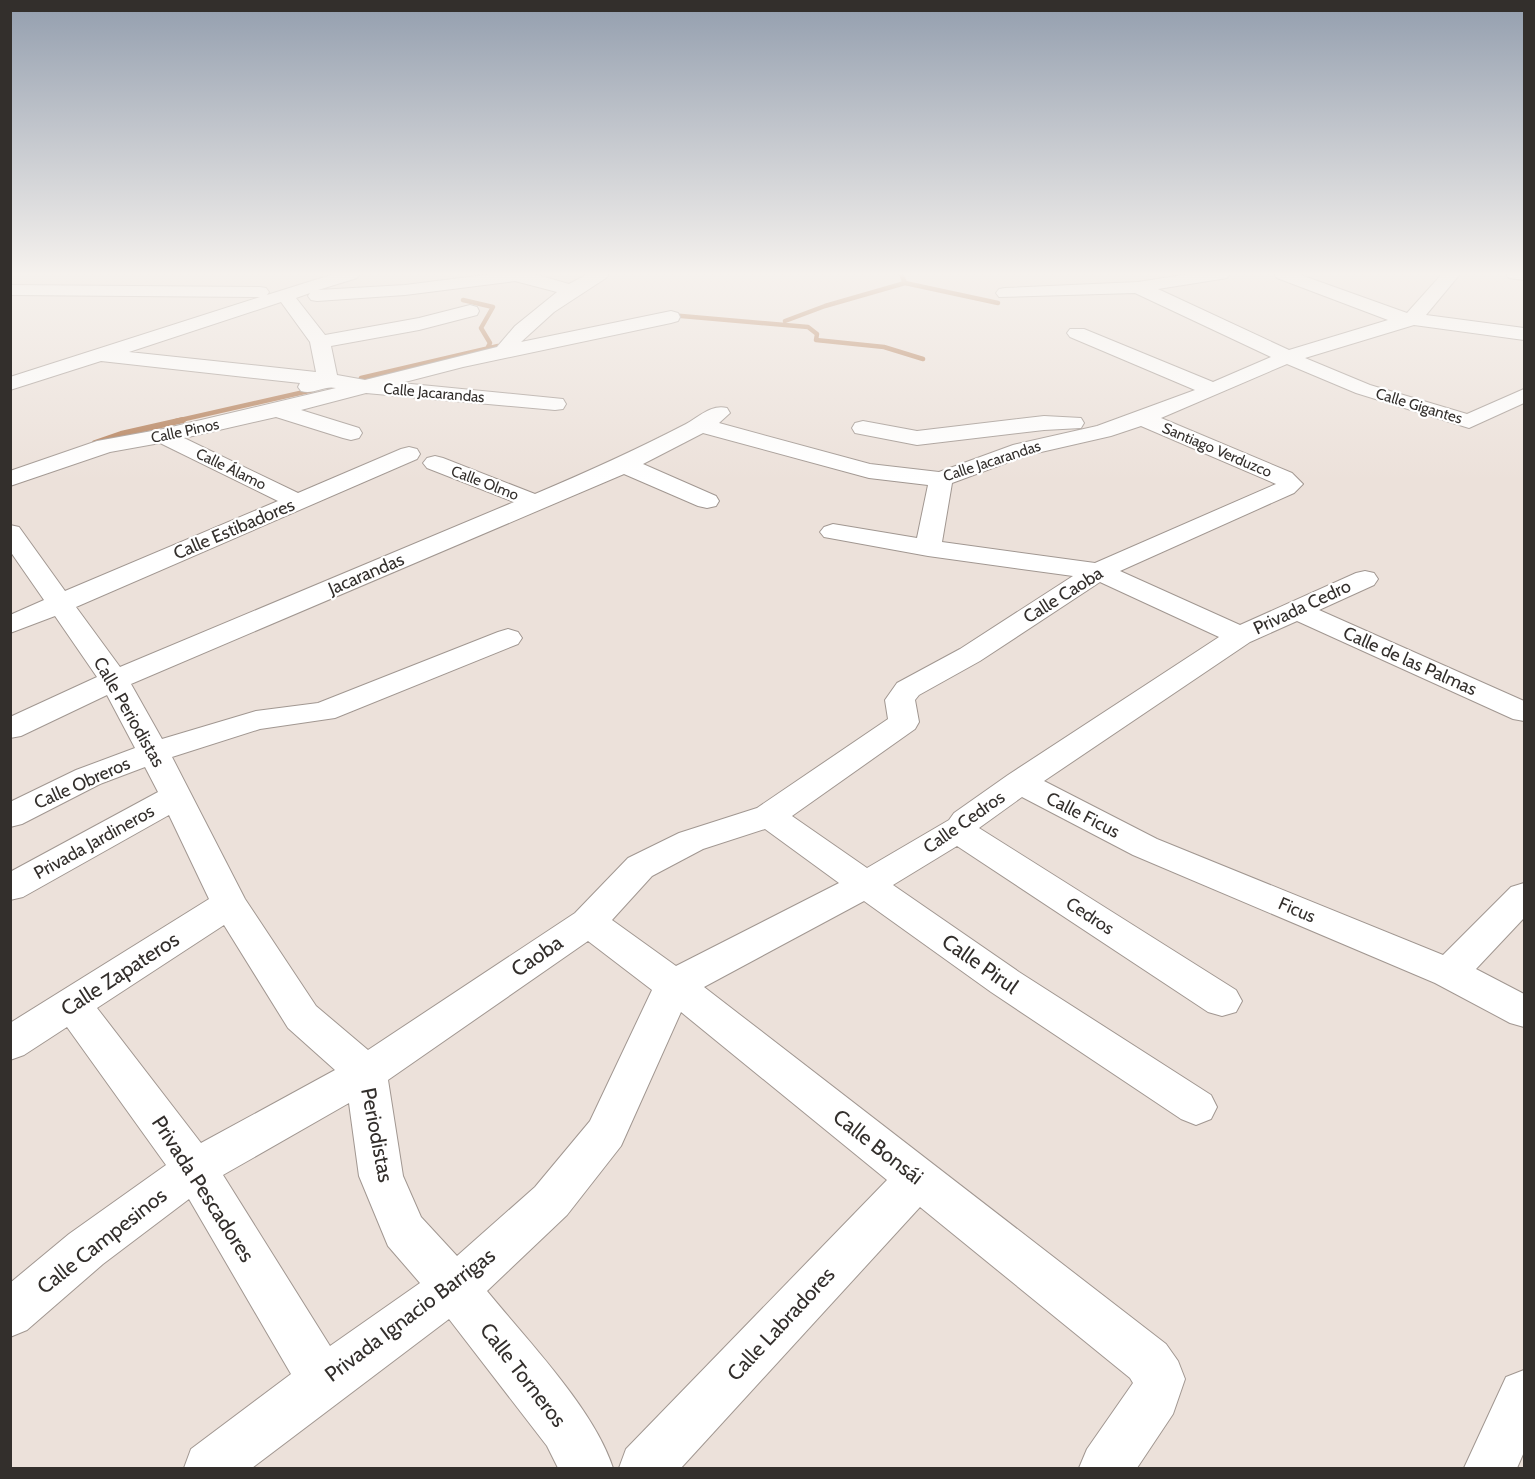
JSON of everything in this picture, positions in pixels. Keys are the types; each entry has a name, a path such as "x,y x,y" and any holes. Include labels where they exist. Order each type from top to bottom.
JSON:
{"street":[{"path":"10,384 138,343"},
{"path":"10,467 86,440 142,424 211,412 328,380 320,343"},
{"path":"504,352 512,343"},
{"name":"Calle Pinos","path":"10,479 105,446 163,436 277,410 362,386 547,343"},
{"path":"1101,343 1213,390"},
{"name":"Calle Gigantes","path":"1257,343 1363,389 1469,421 1524,395"},
{"path":"1142,418 1287,357 1333,343"},
{"name":"Calle Jacarandas","path":"99,355 328,380 362,386 555,405"},
{"path":"10,368 47,372"},
{"path":"277,410 351,433"},
{"name":"Calle Jacarandas","path":"710,419 869,471 941,479 1021,450 1103,431 1142,418"},
{"name":"Santiago Verduzco","path":"1142,418 1284,478 1291,484"},
{"name":"Jacarandas","path":"10,729 114,680 624,465 710,419"},
{"path":"863,428 917,438 1044,423 1072,423 1103,431"},
{"path":"1005,428 1021,450"},
{"name":"Calle Álamo","path":"163,436 298,502"},
{"name":"Calle Estibadores","path":"10,625 409,454"},
{"name":"Calle Olmo","path":"435,463 535,502"},
{"path":"624,465 707,501"},
{"path":"928,548 941,479"},
{"name":"Calle Caoba","path":"874,745 904,722 900,700 908,689 970,655 1098,571 1291,484"},
{"path":"833,532 928,548 1098,571 1240,636"},
{"name":"Calle Periodistas","path":"13,538 114,680 177,796 229,904"},
{"name":"Privada Cedro","path":"1240,636 1365,579"},
{"name":"Calle de las Palmas","path":"1296,610 1524,712"},
{"name":"Calle Cedros","path":"674,985 867,884 961,828 966,821 1020,782 1240,636"},
{"name":"Calle Obreros","path":"10,816 88,777 154,752 256,720 324,711 508,638"},
{"name":"Caoba","path":"195,1169 366,1073 588,922 640,867 691,841 769,816 874,745"},
{"name":"Calle Ficus","path":"1020,782 1145,847"},
{"name":"Privada Jardineros","path":"10,888 177,796"},
{"name":"Calle Pirul","path":"769,816 1005,982 1196,1107"},
{"name":"Cedros","path":"961,828 975,841 1222,1001"},
{"name":"Ficus","path":"1145,847 1449,973"},
{"path":"1524,896 1449,973 1524,1012"},
{"name":"Calle Zapateros","path":"10,1044 229,904"},
{"name":"Periodistas","path":"229,904 302,1017 366,1073 381,1176 404,1231 453,1286"},
{"name":"Calle Bonsái","path":"588,922 674,985 1148,1361 1160,1379 1155,1395 1106,1468"},
{"name":"Privada Ignacio Barrigas","path":"210,1468 322,1381 481,1267 551,1202 606,1133 674,985"},
{"name":"Privada Pescadores","path":"72,1004 195,1169 322,1381"},
{"name":"Calle Campesinos","path":"10,1314 86,1249 195,1169"},
{"name":"Calle Labradores","path":"645,1468 918,1179"},
{"name":"Calle Torneros","path":"453,1286 565,1428 587,1468"},
{"path":"1490,1468 1524,1395"}],"waterway":[{"path":"487,349 490,343"},
{"path":"845,343 884,347 923,359"},
{"path":"487,349 498,346"},
{"path":"361,378 487,349"},
{"path":"176,421 313,390"},
{"path":"95,443 121,434 183,420"}]}
